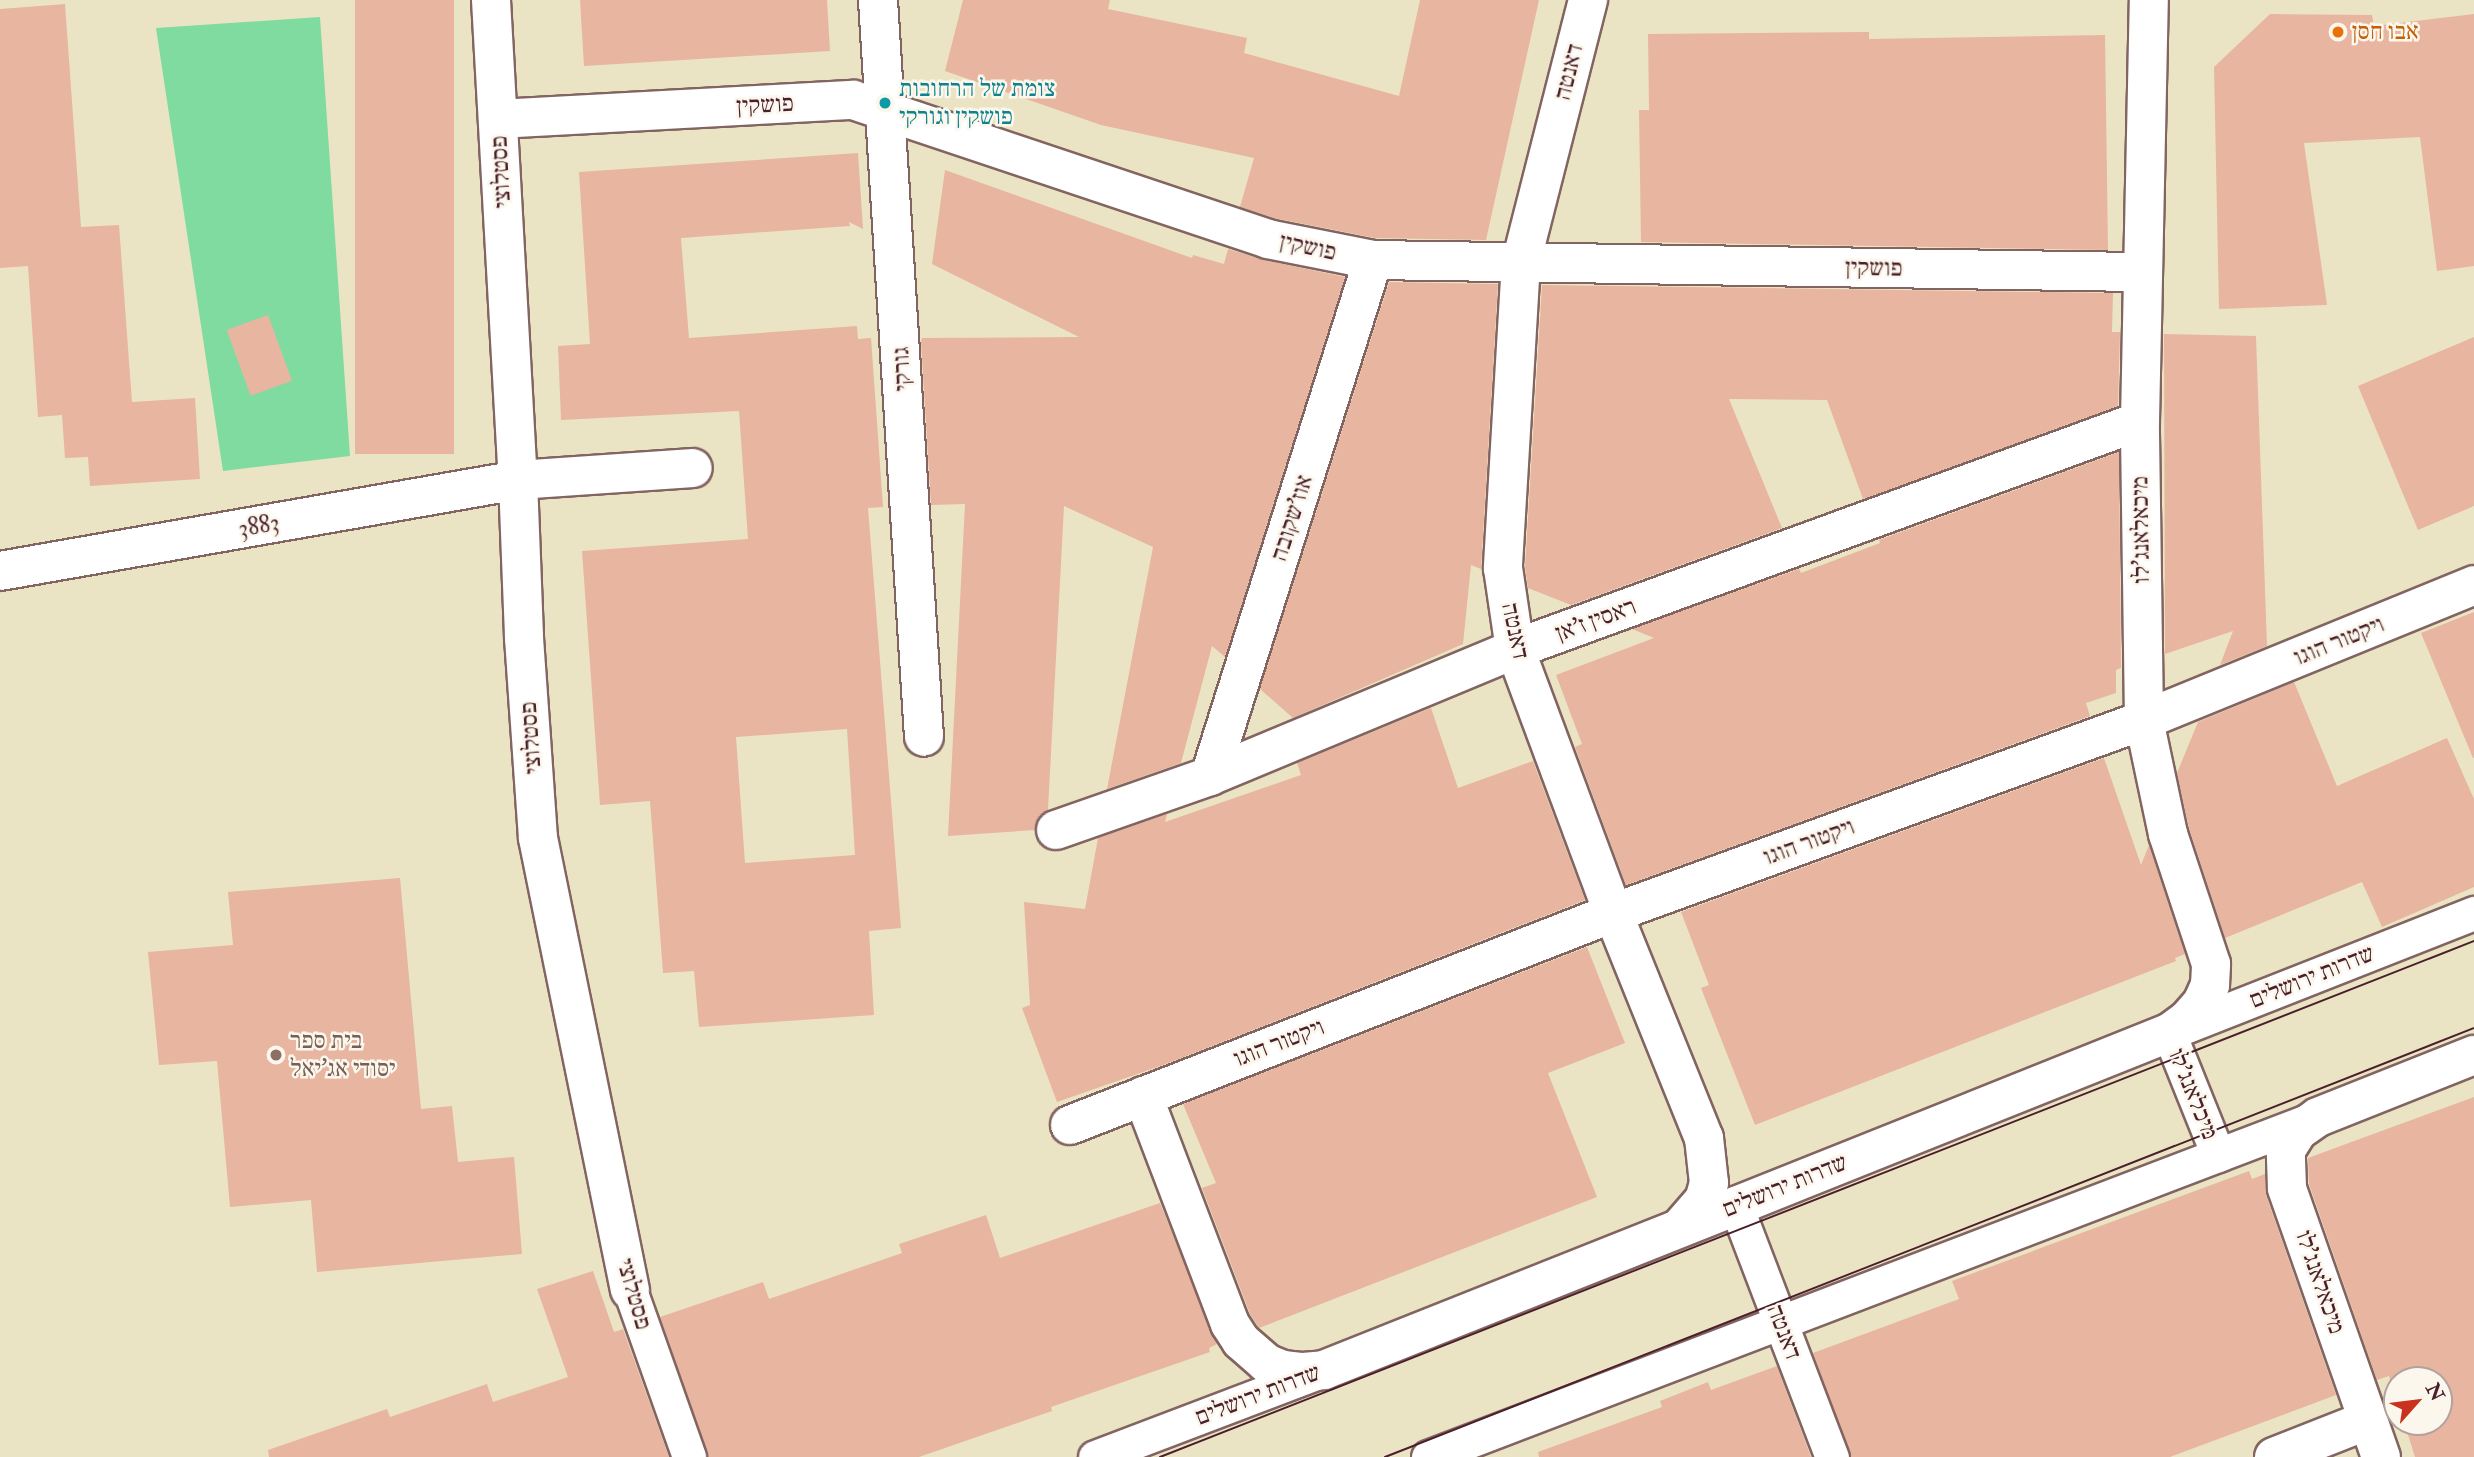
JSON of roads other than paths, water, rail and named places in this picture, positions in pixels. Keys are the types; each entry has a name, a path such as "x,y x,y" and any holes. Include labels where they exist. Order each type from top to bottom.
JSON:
{"street":[{"name":"פסטלוצי","path":"491,0 518,480 524,638 538,838 630,1290 689,1457"},
{"name":"גורקי","path":"878,0 925,737"},
{"name":"דאנטה","path":"1588,0 1521,262 1503,568 1515,649 1613,912 1704,1138 1709,1160 1709,1183 1695,1215 1680,1228"},
{"name":"מיכאלאנג'לו","path":"2149,0 2141,272 2144,720 2168,834 2211,964 2210,985 2202,1003 2169,1033"},
{"name":"פושקין","path":"498,119 853,100 1268,239 1373,260 2141,272"},
{"name":"אוז'שקובה","path":"1210,776 1373,260"},
{"name":"ראסין ז'אן","path":"1056,830 1210,776 1515,649 2140,421"},
{"name":"3883","path":"0,570 518,480 693,468"},
{"name":"ויקטור הוגו","path":"1070,1125 1613,912 2144,720 2474,585"},
{"name":"שדרות ירושלים","path":"1096,1457 1145,1448 1324,1370 2474,913"},
{"name":"מיכלאנג'לו","path":"2169,1033 2218,1155"},
{"path":"1428,1457 1781,1324 2474,1055"},
{"path":"1143,1096 1230,1324 1241,1341 1266,1363 1283,1370 1324,1370"},
{"name":"מיכאלאנג'לו","path":"2318,1117 2298,1131 2286,1150 2287,1188 2381,1457"},
{"name":"דאנטה","path":"1736,1206 1832,1457"},
{"path":"2274,1457 2368,1420"}],"tram line":[{"path":"1160,1457 2474,941"},
{"path":"1385,1457 2474,1028"}],"place":[{"name":"אבו חסן","path":"2338,32"},
{"name":"צומת של הרחובות פושקין וגורקי","path":"885,103"},
{"name":"בית ספר יסודי אג'יאל","path":"276,1055"}]}
